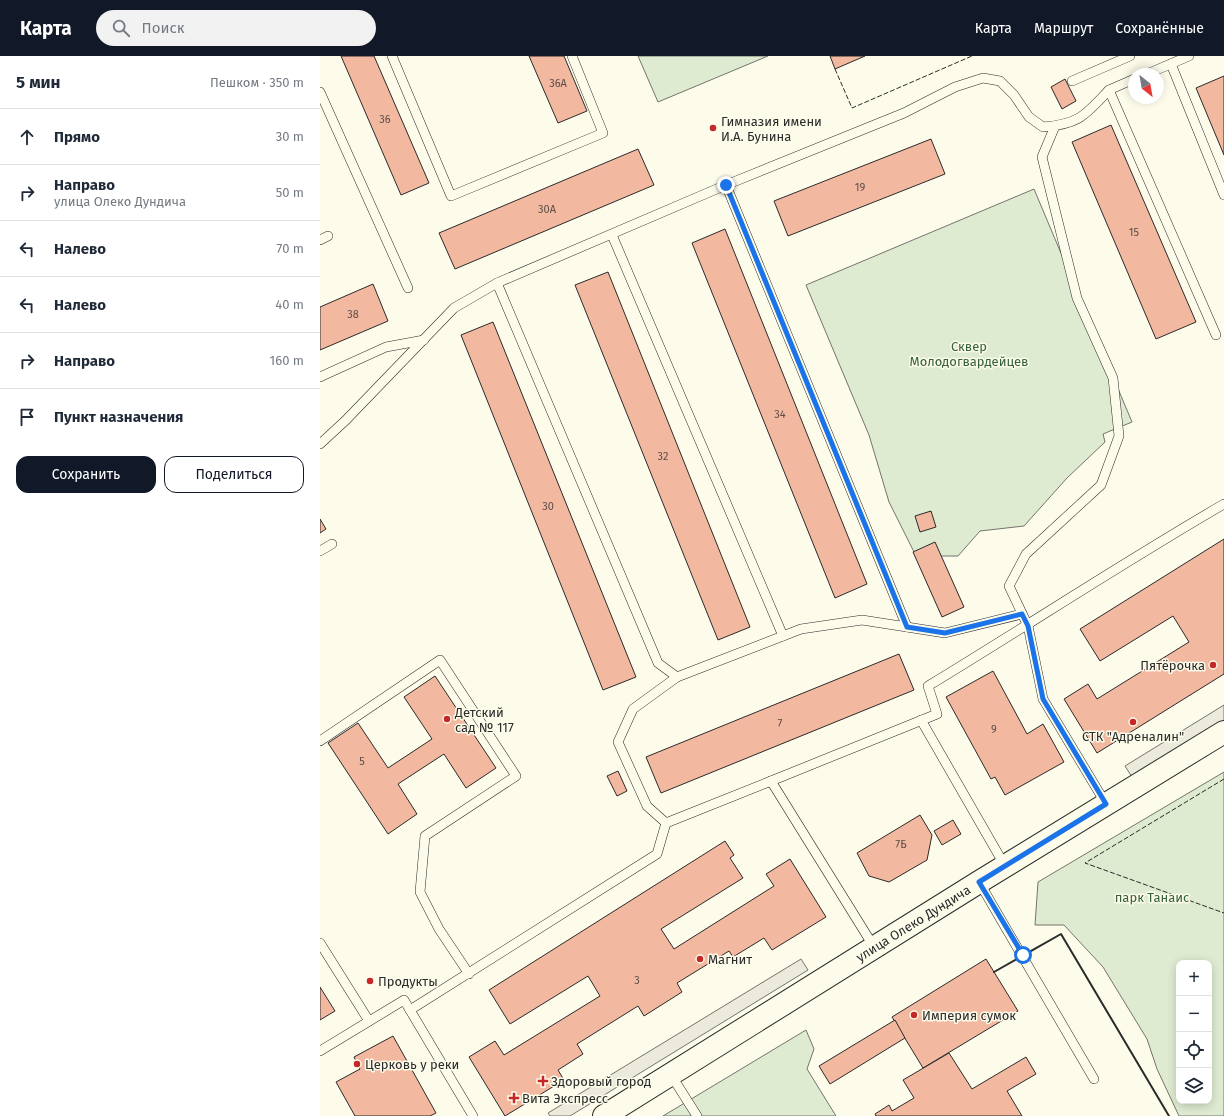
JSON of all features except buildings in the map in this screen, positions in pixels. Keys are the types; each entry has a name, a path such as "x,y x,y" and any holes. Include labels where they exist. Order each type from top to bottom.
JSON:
{"street":[{"name":"улица Олеко Дундича","path":"604,1116 874,947 1224,732"}],"lane":[{"path":"392,56 451,196 603,133 572,56"},
{"path":"1072,80 1130,56"},
{"path":"1161,68 1189,56"},
{"path":"1171,64 1224,195"},
{"path":"320,444 346,420 454,308 497,283 726,185 904,113 955,88 983,78 1000,81 1014,95 1028,117 1043,127 1066,125 1084,115 1109,90 1128,82"},
{"path":"1109,90 1216,334"},
{"path":"320,92 408,288"},
{"path":"1055,126 1042,157 1077,298 1113,378 1120,436 1101,485 1026,554 1009,586 1028,626 1043,699 1106,804"},
{"path":"726,185 907,627"},
{"path":"612,235 782,636"},
{"path":"497,283 658,664 677,677"},
{"path":"320,378 386,347 424,340"},
{"path":"666,823 937,714 928,686 1028,626 1177,531 1224,504"},
{"path":"320,551 332,544"},
{"path":"666,823 647,806 618,742 633,709 677,677 801,629 862,620 945,633 1022,614"},
{"path":"320,741 440,660 516,776 425,836 420,892 439,930 469,974"},
{"path":"921,720 1005,866"},
{"path":"771,780 874,947"},
{"path":"410,1010 658,854 666,823"},
{"path":"979,882 1094,1079"},
{"path":"320,943 369,1021"},
{"path":"320,1051 404,1000 473,1116"},
{"path":"671,1075 697,1116"}],"green space":[{"path":"638,56 768,56 658,102"},
{"name":"Сквер Молодогвардейцев","path":"1034,189 1132,422 1103,434 1105,442 1067,478 1024,526 980,531 958,556 916,556 889,502 869,435 806,285"},
{"name":"парк Танаис","path":"1224,772 1224,1116 1179,1116 1157,1069 1147,1039 1103,967 1064,925 1035,925 1038,882"},
{"path":"806,1030 814,1049 807,1069 836,1116 663,1116"}],"shaded area":[{"path":"1224,705 1224,721 1132,777 1125,766"},
{"path":"801,959 808,970 570,1116 550,1116 548,1113"}],"fence":[{"path":"835,69 852,108 972,56"},
{"path":"1224,779 1085,863 1224,913"}],"wall":[{"path":"994,972 1061,934 1169,1116"}],"place":[{"name":"Гимназия имени И.А. Бунина","path":"713,128"},
{"name":"Пятёрочка","path":"1213,665"},
{"name":"Детский сад № 117","path":"447,719"},
{"name":"СТК \"Адреналин\"","path":"1133,722"},
{"name":"Магнит","path":"700,959"},
{"name":"Продукты","path":"370,981"},
{"name":"Империя сумок","path":"914,1015"},
{"name":"Церковь у реки","path":"357,1064"},
{"name":"Здоровый город","path":"543,1081"},
{"name":"Вита Экспресс","path":"514,1098"}],"route":[{"path":"726,185 907,627 945,633 1022,614 1028,626 1043,699 1089,773 1106,804 979,882 1023,955"}]}
